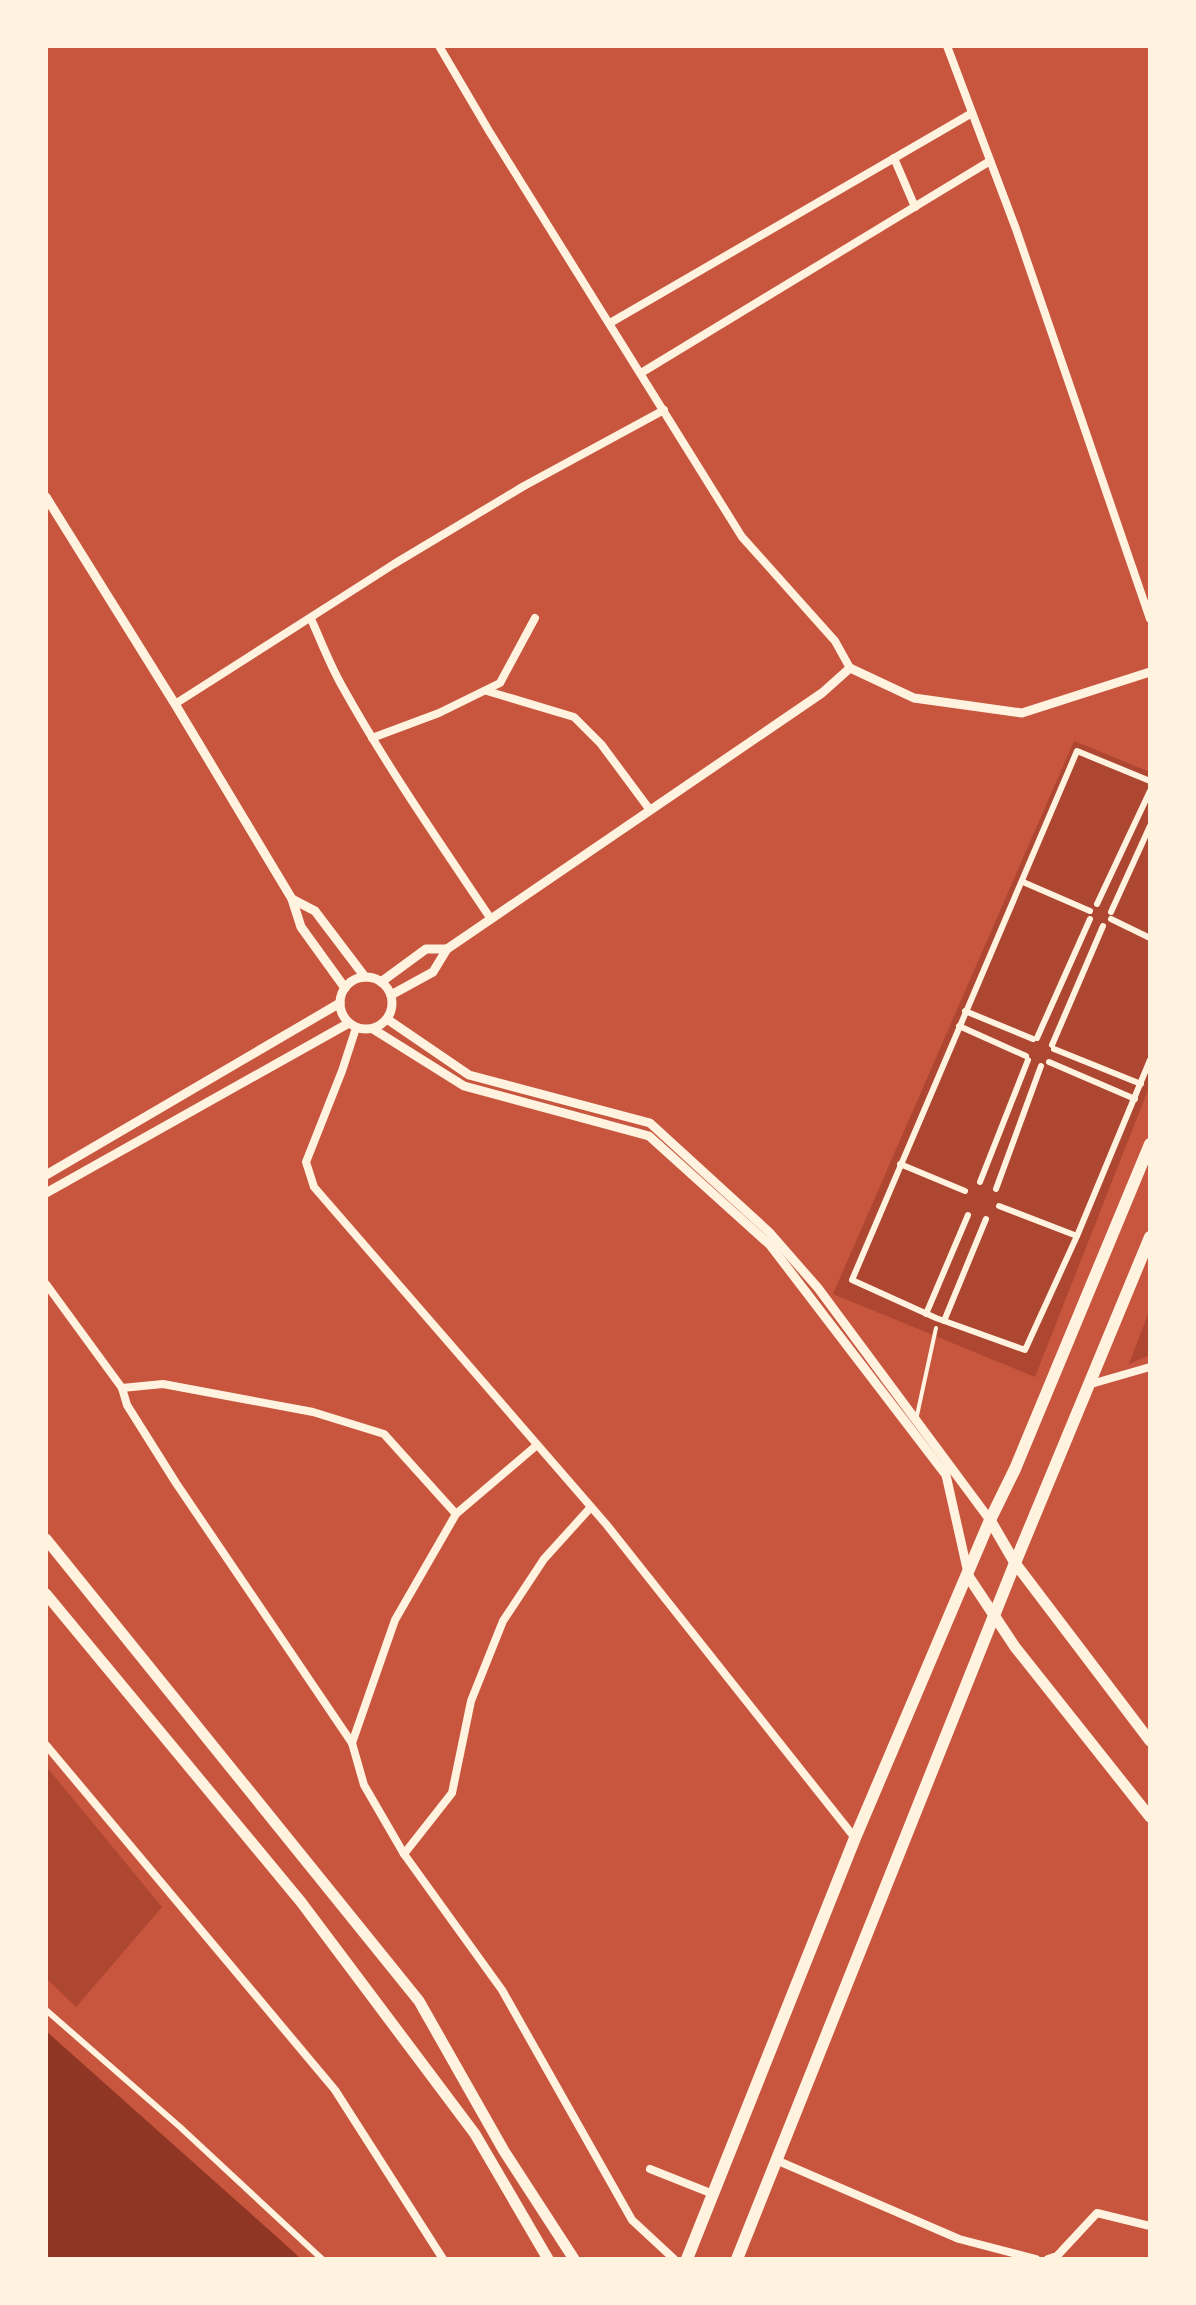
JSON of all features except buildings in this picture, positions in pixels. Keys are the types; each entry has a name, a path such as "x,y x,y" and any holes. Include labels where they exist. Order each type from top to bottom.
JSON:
{"main road":[{"path":"687,2259 855,1838 990,1520 1015,1469 1150,1144"},
{"path":"737,2259 1015,1563 1150,1237"},
{"path":"990,1520 1015,1563 1150,1741"},
{"path":"46,1539 419,2001 504,2151 574,2259"},
{"path":"968,1576 1015,1647 1150,1817"},
{"path":"46,1594 301,1902 475,2134 548,2259"}],"street":[{"path":"439,46 742,537 835,641 850,668 914,698 1022,713 1150,672"},
{"path":"947,46 1150,619"},
{"path":"610,323 972,113"},
{"path":"894,158 915,207"},
{"path":"641,373 990,161"},
{"path":"175,704 394,564 511,494 664,410"},
{"path":"46,497 292,899 301,927 345,988"},
{"path":"372,738 439,713 500,683 535,618"},
{"path":"311,619 340,684 372,738 491,919"},
{"path":"391,995 433,972 447,949 822,693 850,668"},
{"path":"487,691 574,717 601,744 650,810"},
{"path":"1150,781 1077,751 852,1280 940,1320 1025,1350 1077,1236 1150,1060"},
{"path":"1097,904 1150,791"},
{"path":"1150,826 1111,915 1150,938"},
{"path":"965,1011 1035,1038 1090,915 1023,882"},
{"path":"292,899 315,911 365,977"},
{"path":"1103,926 1053,1047 1141,1084"},
{"path":"381,982 426,949 447,949"},
{"path":"373,1029 387,1019 392,1004 391,995 381,982 357,978 345,988 340,1003 340,1010 352,1026 342,1071 306,1162 314,1187 591,1507 855,1838"},
{"path":"46,1175 340,1003"},
{"path":"387,1019 469,1075 650,1123 769,1232 818,1288 990,1520"},
{"path":"46,1193 352,1026 373,1029 464,1086 649,1136 770,1245 946,1475 968,1576"},
{"path":"959,1026 1027,1058 980,1182"},
{"path":"1049,1062 1135,1099"},
{"path":"996,1189 1041,1066"},
{"path":"900,1164 965,1191"},
{"path":"999,1206 1077,1236"},
{"path":"926,1314 968,1215"},
{"path":"936,1328 986,1219"},
{"path":"46,1284 122,1388 127,1405 176,1483 352,1743 364,1785 404,1854 502,1990 632,2220 674,2259"},
{"path":"1091,1384 1150,1367"},
{"path":"122,1388 163,1384 313,1412 384,1434 456,1514"},
{"path":"352,1743 395,1620 456,1514 537,1445"},
{"path":"404,1854 452,1793 471,1701 503,1621 544,1559 591,1507"},
{"path":"46,1745 335,2090 443,2259"},
{"path":"46,2010 180,2127 322,2259"},
{"path":"776,2160 959,2239 1036,2259"},
{"path":"650,2169 713,2194"},
{"path":"1048,2259 1057,2256 1097,2213 1150,2226"}],"lane":[{"path":"916,1421 936,1328"}],"shaded area":[{"path":"1074,741 1150,772 1150,1085 1035,1377 833,1294"},
{"path":"1150,1309 1150,1355 1129,1364"},
{"path":"46,1766 162,1907 76,2007 46,1978"},
{"path":"46,2031 287,2246 301,2259 46,2259"}]}
